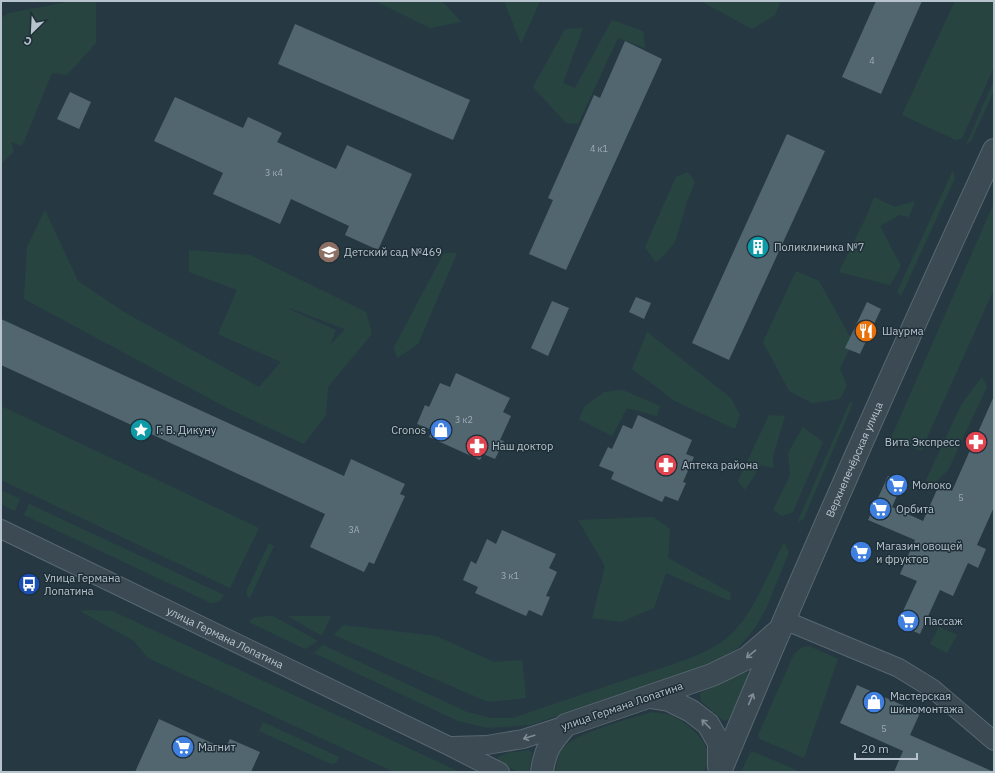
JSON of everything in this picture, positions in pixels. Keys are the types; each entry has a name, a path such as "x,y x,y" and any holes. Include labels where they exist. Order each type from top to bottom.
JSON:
{"street":[{"name":"Верхнепечёрская улица","path":"720,772 907,340 994,150"},
{"name":"улица Германа Лопатина","path":"1,529 500,772"},
{"path":"783,624 848,646 899,668 933,689 994,741"},
{"name":"улица Германа Лопатина","path":"449,746 487,745 523,739 650,697 712,674 747,658 783,624"},
{"path":"650,697 669,700 691,711 708,724 720,743 720,772"},
{"path":"542,772 550,742 566,725"}],"green space":[{"path":"73,1 96,1 96,43 67,75 52,73 22,146 11,142 14,151 1,164 1,18 9,13"},
{"path":"375,1 439,1 444,3 461,22 430,28"},
{"path":"504,1 540,1 521,44"},
{"path":"701,1 781,1 775,15 752,29"},
{"path":"955,1 994,1 994,67 962,138 956,140 902,115"},
{"path":"612,20 643,31 645,48 618,38 578,124 566,123 533,87 565,29 583,28 563,83 575,88"},
{"path":"994,80 994,91 971,141 966,145"},
{"path":"953,170 955,178 901,296 897,292"},
{"path":"688,172 695,182 687,202 675,242 656,262 645,247 676,177"},
{"path":"874,197 895,207 915,201 909,217 900,215 880,226 901,266 890,285 839,272 868,213"},
{"path":"994,203 994,289 921,451 891,438"},
{"path":"45,210 78,281 124,312 259,387 281,362 218,334 237,290 189,272 189,250 250,255 366,312 372,334 328,387 326,415 304,444 229,409 24,299 27,247","holes":["289,308 345,329 330,345 336,330"]},
{"path":"444,253 457,253 418,344 397,358 394,347"},
{"path":"796,271 819,281 853,342 840,368 847,386 840,399 812,403 789,391 763,342"},
{"path":"647,332 731,398 740,415 735,429 675,401 632,369"},
{"path":"982,377 987,387 948,470 931,487 926,480 961,405"},
{"path":"623,390 660,406 657,416 627,408 612,436 579,419 584,407 604,392"},
{"path":"850,402 853,403 804,518 797,523"},
{"path":"1,406 259,528 230,588 1,480"},
{"path":"769,415 785,416 773,456 773,468 761,465 745,490 738,481"},
{"path":"803,427 823,442 793,512 782,516 773,510 790,475 788,453"},
{"path":"1,490 20,499 15,511 1,504"},
{"path":"29,504 224,595 219,601 211,603 24,515"},
{"path":"653,517 670,529 668,558 731,593 730,601 666,573 654,608 621,622 592,618 605,566 578,520"},
{"path":"784,542 789,552 766,609 755,628 738,648 709,665 530,725 488,728 458,721 314,653 323,645 467,712 491,718 513,718 685,660 718,644 736,629 753,606"},
{"path":"269,543 274,546 250,598 247,596 247,590"},
{"path":"80,611 112,611 460,772 394,772 148,658 134,641"},
{"path":"273,616 318,641 305,649 249,622 253,618"},
{"path":"288,616 331,616 322,636"},
{"path":"343,625 436,636 494,662 522,660 526,698 488,702 334,635"},
{"path":"939,627 957,635 947,653 930,644"},
{"path":"809,646 838,659 804,758 760,739 758,735 794,654 801,648"},
{"path":"747,672 748,678 729,719 724,721 701,701 700,693 741,673"},
{"path":"652,712 668,714 676,717 699,736 708,754 708,763 704,772 556,772 560,754 563,748 570,742 592,731"},
{"path":"263,722 339,757 336,763 331,764 259,731"},
{"path":"529,750 532,753 529,772 518,772 498,762 498,757 507,753"},
{"path":"754,752 801,772 741,772 750,753"}],"building":[{"path":"876,1 922,1 881,94 842,77"},
{"path":"295,24 470,100 453,140 278,64"},
{"path":"625,41 662,59 566,270 529,254 553,200 548,198 594,95 600,98"},
{"path":"70,92 91,102 79,129 57,119"},
{"path":"175,97 243,128 248,117 282,133 277,142 336,169 347,145 412,174 378,250 345,235 349,226 291,199 280,224 213,194 223,173 154,141"},
{"name":"Поликлиника №7","path":"787,134 825,151 729,360 692,343"},
{"path":"636,297 651,303 644,319 629,312"},
{"path":"552,301 569,308 548,356 531,348"},
{"path":"867,302 881,309 860,354 845,348"},
{"path":"1,319 344,476 351,459 405,484 400,494 405,496 374,564 369,562 364,572 310,547 325,514 1,365"},
{"path":"456,373 510,398 503,412 511,416 500,440 504,441 495,459 483,454 480,460 429,437 432,430 417,424 425,405 429,407 440,383 450,387"},
{"path":"994,396 994,507 977,545 986,549 978,568 968,563 953,596 940,590 920,634 897,624 917,581 900,574 915,540 868,520 888,476 903,482 892,507 923,521 939,485 952,491"},
{"path":"638,415 692,440 686,454 694,457 683,482 686,483 678,501 665,496 662,502 611,479 614,472 599,466 608,447 612,449 623,425 632,429"},
{"path":"502,530 556,554 549,568 557,572 546,596 550,597 542,616 529,610 526,616 475,593 478,587 463,580 471,561 476,564 487,539 496,544"},
{"path":"857,685 920,713 910,735 994,772 894,772 903,751 840,723"},
{"name":"Магнит","path":"159,719 225,749 230,739 260,752 251,772 135,772"}],"place":[{"name":"Поликлиника №7","path":"758,247"},
{"name":"Детский сад №469","path":"329,252"},
{"name":"Шаурма","path":"866,331"},
{"name":"Г. В. Дикуну","path":"141,430"},
{"name":"Cronos","path":"441,430"},
{"name":"Вита Экспресс","path":"976,442"},
{"name":"Наш доктор","path":"477,446"},
{"name":"Аптека района","path":"666,465"},
{"name":"Молоко","path":"897,485"},
{"name":"Орбита","path":"880,509"},
{"name":"Магазин овощей и фруктов","path":"861,552"},
{"name":"Улица Германа Лопатина","path":"29,584"},
{"name":"Пассаж","path":"908,621"},
{"name":"Мастерская шиномонтажа","path":"874,702"},
{"name":"Магнит","path":"183,747"}]}
